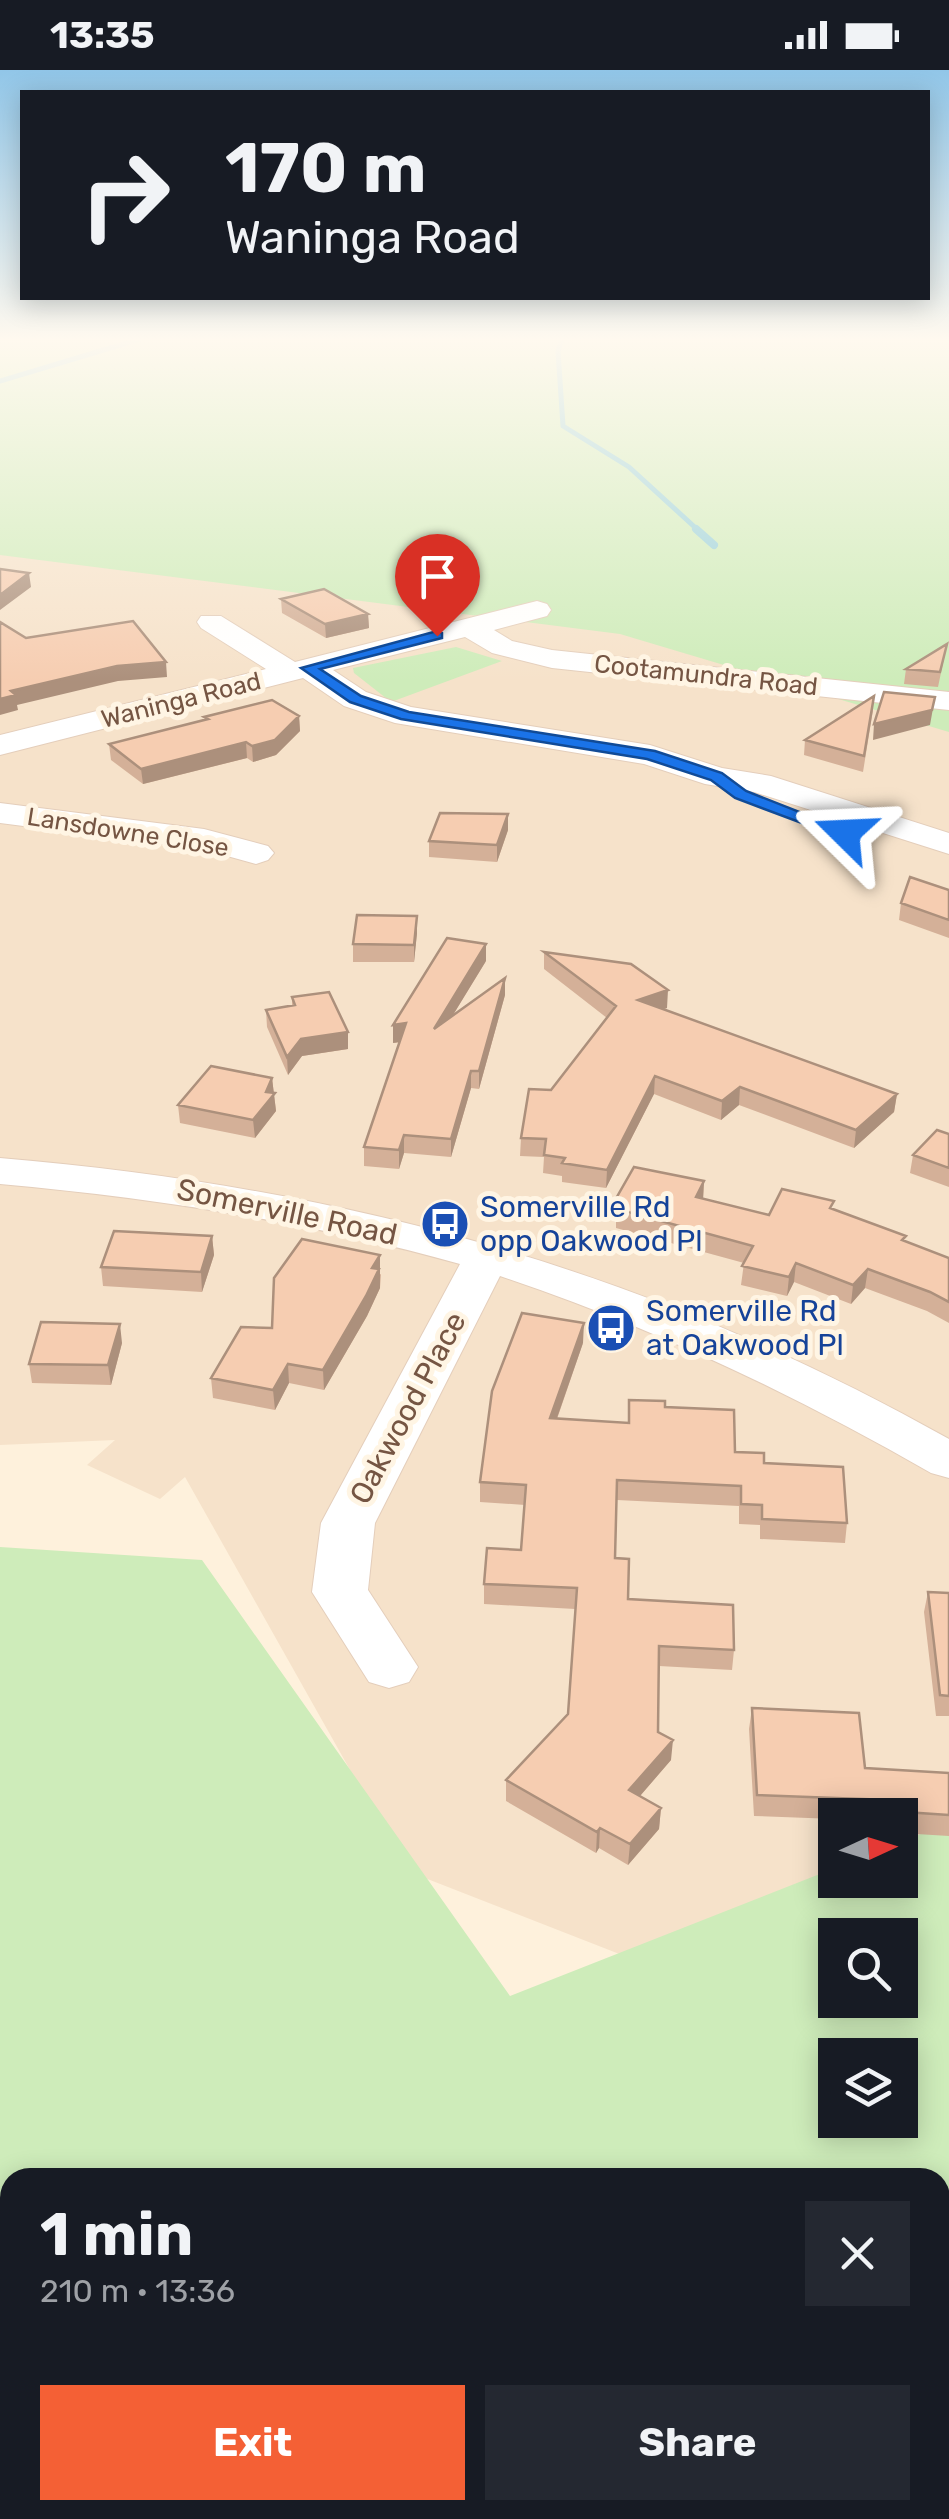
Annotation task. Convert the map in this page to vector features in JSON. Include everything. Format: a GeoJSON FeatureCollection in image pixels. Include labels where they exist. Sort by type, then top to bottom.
{"type":"FeatureCollection","features":[{"type":"Feature","properties":{"kind":"street","name":"Waninga Road"},"geometry":{"type":"LineString","coordinates":[[0,746],[538,610]]}},
{"type":"Feature","properties":{"kind":"street"},"geometry":{"type":"LineString","coordinates":[[211,622],[356,699],[406,716],[650,754],[717,777],[759,783],[949,844]]}},
{"type":"Feature","properties":{"kind":"street","name":"Cootamundra Road"},"geometry":{"type":"LineString","coordinates":[[469,628],[502,647],[552,659],[949,701]]}},
{"type":"Feature","properties":{"kind":"street"},"geometry":{"type":"LineString","coordinates":[[717,777],[741,794],[949,872]]}},
{"type":"Feature","properties":{"kind":"street","name":"Lansdowne Close"},"geometry":{"type":"LineString","coordinates":[[0,813],[204,839],[256,853]]}},
{"type":"Feature","properties":{"kind":"street","name":"Somerville Road"},"geometry":{"type":"LineString","coordinates":[[0,1172],[154,1184],[239,1197],[348,1221],[486,1259],[656,1316],[787,1372],[949,1461]]}},
{"type":"Feature","properties":{"kind":"street","name":"Oakwood Place"},"geometry":{"type":"LineString","coordinates":[[389,1667],[340,1592],[348,1523],[486,1259]]}},
{"type":"Feature","properties":{"kind":"shaded area"},"geometry":{"type":"Polygon","coordinates":[[[0,552],[949,649],[949,2014],[918,2012],[918,1918],[818,1918],[818,2004],[732,1998],[407,1871],[185,1477],[160,1499],[87,1465],[115,1440],[0,1445],[0,552]]]}},
{"type":"Feature","properties":{"kind":"green space"},"geometry":{"type":"Polygon","coordinates":[[[0,453],[949,453],[949,732],[620,634],[0,555],[0,453]]]}},
{"type":"Feature","properties":{"kind":"green space"},"geometry":{"type":"Polygon","coordinates":[[[456,647],[502,661],[391,702],[354,673],[353,668],[456,647]]]}},
{"type":"Feature","properties":{"kind":"green space"},"geometry":{"type":"Polygon","coordinates":[[[0,1547],[202,1560],[510,1996],[818,1875],[818,1898],[918,1898],[918,1835],[949,1823],[949,2168],[0,2168],[0,1547]]]}},
{"type":"Feature","properties":{"kind":"building"},"geometry":{"type":"Polygon","coordinates":[[[0,569],[29,573],[0,595],[0,569]]]}},
{"type":"Feature","properties":{"kind":"building"},"geometry":{"type":"Polygon","coordinates":[[[324,589],[368,614],[325,624],[281,599],[324,589]]]}},
{"type":"Feature","properties":{"kind":"building"},"geometry":{"type":"Polygon","coordinates":[[[133,621],[166,662],[117,666],[11,691],[16,695],[0,699],[0,622],[26,638],[133,621]]]}},
{"type":"Feature","properties":{"kind":"building"},"geometry":{"type":"Polygon","coordinates":[[[947,644],[940,672],[906,669],[947,644]]]}},
{"type":"Feature","properties":{"kind":"building"},"geometry":{"type":"Polygon","coordinates":[[[884,692],[935,697],[932,710],[874,724],[884,692]]]}},
{"type":"Feature","properties":{"kind":"building"},"geometry":{"type":"Polygon","coordinates":[[[874,696],[864,756],[805,740],[874,696]]]}},
{"type":"Feature","properties":{"kind":"building"},"geometry":{"type":"Polygon","coordinates":[[[272,700],[299,716],[275,740],[252,746],[246,742],[141,769],[109,744],[208,719],[204,717],[272,700]]]}},
{"type":"Feature","properties":{"kind":"building"},"geometry":{"type":"Polygon","coordinates":[[[440,813],[508,814],[497,845],[429,841],[440,813]]]}},
{"type":"Feature","properties":{"kind":"building"},"geometry":{"type":"Polygon","coordinates":[[[910,877],[949,890],[949,920],[901,903],[910,877]]]}},
{"type":"Feature","properties":{"kind":"building"},"geometry":{"type":"Polygon","coordinates":[[[357,915],[417,916],[414,945],[353,944],[357,915]]]}},
{"type":"Feature","properties":{"kind":"building"},"geometry":{"type":"Polygon","coordinates":[[[447,938],[486,944],[434,1029],[505,978],[479,1071],[471,1071],[451,1139],[404,1135],[399,1150],[364,1147],[406,1023],[393,1025],[447,938]]]}},
{"type":"Feature","properties":{"kind":"building"},"geometry":{"type":"Polygon","coordinates":[[[544,952],[631,964],[668,990],[638,1000],[897,1094],[856,1130],[740,1087],[722,1101],[655,1076],[607,1170],[562,1163],[565,1158],[544,1155],[546,1139],[521,1138],[529,1089],[551,1090],[616,1006],[544,952]]]}},
{"type":"Feature","properties":{"kind":"building"},"geometry":{"type":"Polygon","coordinates":[[[329,992],[348,1032],[301,1039],[287,1057],[266,1010],[295,1005],[292,997],[329,992]]]}},
{"type":"Feature","properties":{"kind":"building"},"geometry":{"type":"Polygon","coordinates":[[[211,1066],[272,1078],[266,1092],[275,1093],[253,1120],[178,1105],[211,1066]]]}},
{"type":"Feature","properties":{"kind":"building"},"geometry":{"type":"Polygon","coordinates":[[[937,1130],[949,1134],[949,1168],[913,1155],[937,1130]]]}},
{"type":"Feature","properties":{"kind":"building"},"geometry":{"type":"Polygon","coordinates":[[[634,1167],[704,1181],[696,1197],[769,1215],[782,1189],[834,1201],[830,1208],[906,1236],[902,1240],[949,1258],[949,1302],[868,1269],[853,1285],[796,1263],[789,1277],[742,1266],[753,1246],[617,1209],[620,1203],[614,1202],[634,1167]]]}},
{"type":"Feature","properties":{"kind":"building"},"geometry":{"type":"Polygon","coordinates":[[[114,1231],[212,1236],[201,1272],[101,1267],[114,1231]]]}},
{"type":"Feature","properties":{"kind":"building"},"geometry":{"type":"Polygon","coordinates":[[[302,1239],[380,1255],[372,1268],[379,1269],[366,1296],[323,1370],[288,1364],[273,1390],[211,1378],[241,1327],[272,1328],[274,1278],[302,1239]]]}},
{"type":"Feature","properties":{"kind":"building"},"geometry":{"type":"Polygon","coordinates":[[[522,1313],[584,1323],[550,1418],[629,1423],[629,1400],[665,1401],[665,1407],[734,1410],[735,1452],[764,1453],[764,1463],[843,1467],[847,1523],[762,1519],[762,1505],[741,1504],[741,1486],[617,1480],[615,1558],[629,1559],[628,1599],[733,1605],[734,1650],[659,1646],[658,1732],[673,1740],[629,1790],[661,1808],[630,1844],[600,1828],[597,1832],[506,1780],[568,1714],[577,1588],[484,1584],[487,1548],[521,1550],[526,1485],[480,1482],[492,1391],[522,1313]]]}},
{"type":"Feature","properties":{"kind":"building"},"geometry":{"type":"Polygon","coordinates":[[[41,1322],[120,1324],[108,1365],[29,1364],[41,1322]]]}},
{"type":"Feature","properties":{"kind":"building"},"geometry":{"type":"Polygon","coordinates":[[[928,1592],[949,1593],[949,1696],[940,1695],[928,1592]]]}},
{"type":"Feature","properties":{"kind":"building"},"geometry":{"type":"Polygon","coordinates":[[[752,1708],[859,1713],[865,1768],[949,1773],[949,1815],[918,1813],[918,1798],[757,1795],[752,1708]]]}},
{"type":"Feature","properties":{"kind":"waterway"},"geometry":{"type":"LineString","coordinates":[[607,453],[629,467],[699,531]]}},
{"type":"Feature","properties":{"kind":"waterway"},"geometry":{"type":"LineString","coordinates":[[696,529],[714,545]]}},
{"type":"Feature","properties":{"kind":"place","name":"Somerville Rd opp Oakwood Pl"},"geometry":{"type":"Point","coordinates":[445,1224]}},
{"type":"Feature","properties":{"kind":"place","name":"Somerville Rd at Oakwood Pl"},"geometry":{"type":"Point","coordinates":[611,1328]}},
{"type":"Feature","properties":{"kind":"route"},"geometry":{"type":"LineString","coordinates":[[437,636],[308,668],[356,699],[406,716],[650,754],[717,777],[741,794],[845,833]]}}]}
